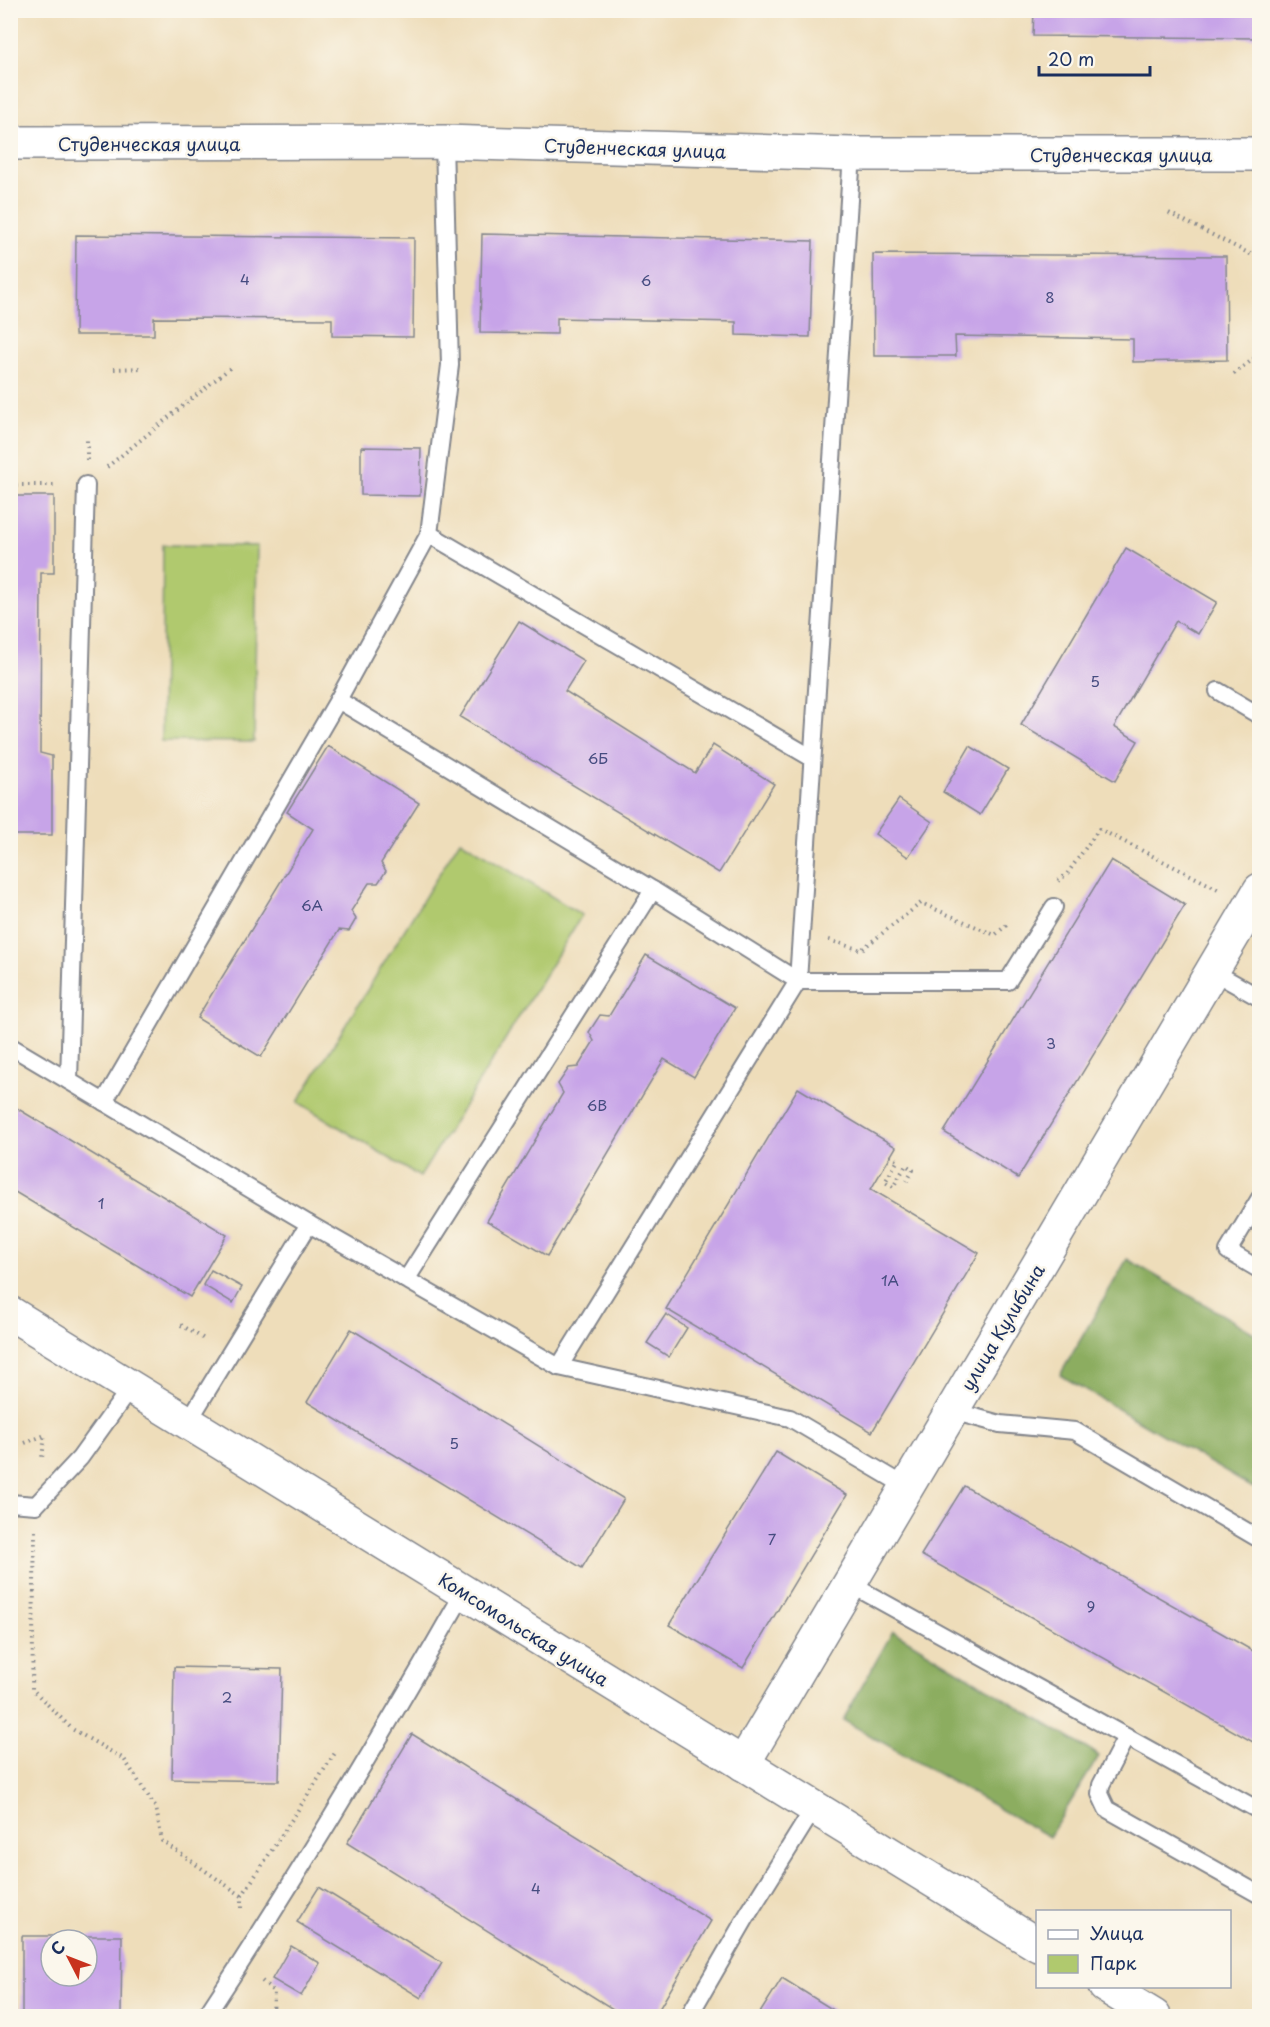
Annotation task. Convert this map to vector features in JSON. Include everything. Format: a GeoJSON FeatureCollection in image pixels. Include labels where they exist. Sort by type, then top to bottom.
{"type":"FeatureCollection","features":[{"type":"Feature","properties":{"kind":"street","name":"Студенческая улица"},"geometry":{"type":"LineString","coordinates":[[10,143],[444,142],[852,154],[1260,154]]}},
{"type":"Feature","properties":{"kind":"street","name":"улица Кулибина"},"geometry":{"type":"LineString","coordinates":[[743,1764],[1260,890]]}},
{"type":"Feature","properties":{"kind":"street","name":"Комсомольская улица"},"geometry":{"type":"LineString","coordinates":[[10,1313],[1036,1945]]}},
{"type":"Feature","properties":{"kind":"street"},"geometry":{"type":"LineString","coordinates":[[1108,1988],[1154,2016]]}},
{"type":"Feature","properties":{"kind":"lane"},"geometry":{"type":"LineString","coordinates":[[104,1102],[339,700],[429,534],[450,365],[444,142]]}},
{"type":"Feature","properties":{"kind":"lane"},"geometry":{"type":"LineString","coordinates":[[559,1367],[798,981],[852,154]]}},
{"type":"Feature","properties":{"kind":"lane"},"geometry":{"type":"LineString","coordinates":[[69,1081],[86,485]]}},
{"type":"Feature","properties":{"kind":"lane"},"geometry":{"type":"LineString","coordinates":[[429,534],[812,758]]}},
{"type":"Feature","properties":{"kind":"lane"},"geometry":{"type":"LineString","coordinates":[[1218,691],[1260,716]]}},
{"type":"Feature","properties":{"kind":"lane"},"geometry":{"type":"LineString","coordinates":[[339,700],[653,890],[798,981],[1008,981],[1054,906]]}},
{"type":"Feature","properties":{"kind":"lane"},"geometry":{"type":"LineString","coordinates":[[406,1280],[653,890]]}},
{"type":"Feature","properties":{"kind":"lane"},"geometry":{"type":"LineString","coordinates":[[1212,971],[1260,998]]}},
{"type":"Feature","properties":{"kind":"lane"},"geometry":{"type":"LineString","coordinates":[[10,1046],[309,1224],[559,1367],[790,1418],[907,1487]]}},
{"type":"Feature","properties":{"kind":"lane"},"geometry":{"type":"LineString","coordinates":[[1260,1198],[1228,1251],[1260,1270]]}},
{"type":"Feature","properties":{"kind":"lane"},"geometry":{"type":"LineString","coordinates":[[188,1422],[309,1224]]}},
{"type":"Feature","properties":{"kind":"lane"},"geometry":{"type":"LineString","coordinates":[[10,1503],[36,1505],[80,1458],[131,1388]]}},
{"type":"Feature","properties":{"kind":"lane"},"geometry":{"type":"LineString","coordinates":[[952,1411],[1000,1424],[1075,1431],[1256,1537],[1260,1532]]}},
{"type":"Feature","properties":{"kind":"lane"},"geometry":{"type":"LineString","coordinates":[[850,1584],[1260,1811]]}},
{"type":"Feature","properties":{"kind":"lane"},"geometry":{"type":"LineString","coordinates":[[206,2016],[248,1953],[400,1704],[464,1592]]}},
{"type":"Feature","properties":{"kind":"lane"},"geometry":{"type":"LineString","coordinates":[[1126,1737],[1101,1785],[1100,1794],[1107,1809],[1260,1895]]}},
{"type":"Feature","properties":{"kind":"lane"},"geometry":{"type":"LineString","coordinates":[[689,2016],[813,1808]]}},
{"type":"Feature","properties":{"kind":"path"},"geometry":{"type":"LineString","coordinates":[[1169,213],[1260,259]]}},
{"type":"Feature","properties":{"kind":"path"},"geometry":{"type":"LineString","coordinates":[[1234,374],[1260,354]]}},
{"type":"Feature","properties":{"kind":"path"},"geometry":{"type":"LineString","coordinates":[[114,369],[143,368]]}},
{"type":"Feature","properties":{"kind":"path"},"geometry":{"type":"LineString","coordinates":[[10,485],[86,485],[230,368]]}},
{"type":"Feature","properties":{"kind":"path"},"geometry":{"type":"LineString","coordinates":[[1058,881],[1067,874],[1099,829],[1222,891]]}},
{"type":"Feature","properties":{"kind":"path"},"geometry":{"type":"LineString","coordinates":[[801,931],[861,950],[921,903],[995,935],[1013,920]]}},
{"type":"Feature","properties":{"kind":"path"},"geometry":{"type":"LineString","coordinates":[[890,1156],[898,1160],[885,1182],[893,1187],[906,1165],[914,1170],[907,1181]]}},
{"type":"Feature","properties":{"kind":"path"},"geometry":{"type":"LineString","coordinates":[[181,1325],[215,1345]]}},
{"type":"Feature","properties":{"kind":"path"},"geometry":{"type":"LineString","coordinates":[[25,1443],[45,1435],[36,1505],[32,1689],[72,1728],[124,1760],[156,1808],[162,1841],[242,1896]]}},
{"type":"Feature","properties":{"kind":"green space"},"geometry":{"type":"Polygon","coordinates":[[[163,545],[257,546],[254,742],[161,741],[163,545]]]}},
{"type":"Feature","properties":{"kind":"green space"},"geometry":{"type":"Polygon","coordinates":[[[460,840],[582,915],[420,1177],[298,1102],[460,840]]]}},
{"type":"Feature","properties":{"kind":"green space"},"geometry":{"type":"Polygon","coordinates":[[[1127,1259],[1259,1336],[1260,1476],[1253,1488],[1060,1375],[1127,1259]]]}},
{"type":"Feature","properties":{"kind":"green space"},"geometry":{"type":"Polygon","coordinates":[[[893,1631],[1099,1756],[1049,1837],[843,1720],[893,1631]]]}},
{"type":"Feature","properties":{"kind":"building"},"geometry":{"type":"Polygon","coordinates":[[[164,10],[185,10],[185,13],[164,13],[164,10]]]}},
{"type":"Feature","properties":{"kind":"building"},"geometry":{"type":"Polygon","coordinates":[[[1034,10],[1260,10],[1260,38],[1033,36],[1034,10]]]}},
{"type":"Feature","properties":{"kind":"building"},"geometry":{"type":"Polygon","coordinates":[[[482,234],[813,241],[810,337],[736,335],[736,322],[557,318],[557,334],[480,333],[482,234]]]}},
{"type":"Feature","properties":{"kind":"building"},"geometry":{"type":"Polygon","coordinates":[[[76,235],[414,238],[413,337],[332,336],[332,319],[154,318],[154,335],[75,335],[76,235]]]}},
{"type":"Feature","properties":{"kind":"building"},"geometry":{"type":"Polygon","coordinates":[[[873,254],[1226,256],[1227,360],[1133,362],[1133,339],[955,336],[956,356],[874,356],[873,254]]]}},
{"type":"Feature","properties":{"kind":"building"},"geometry":{"type":"Polygon","coordinates":[[[361,447],[421,448],[420,496],[361,495],[361,447]]]}},
{"type":"Feature","properties":{"kind":"building"},"geometry":{"type":"Polygon","coordinates":[[[10,496],[54,496],[54,573],[41,573],[40,753],[52,756],[52,835],[10,835],[10,496]]]}},
{"type":"Feature","properties":{"kind":"building"},"geometry":{"type":"Polygon","coordinates":[[[1126,548],[1217,602],[1198,634],[1176,621],[1114,727],[1138,741],[1115,781],[1021,725],[1126,548]]]}},
{"type":"Feature","properties":{"kind":"building"},"geometry":{"type":"Polygon","coordinates":[[[519,621],[584,661],[565,691],[695,773],[713,745],[774,784],[719,873],[460,717],[519,621]]]}},
{"type":"Feature","properties":{"kind":"building"},"geometry":{"type":"Polygon","coordinates":[[[328,746],[419,803],[381,863],[386,871],[378,883],[369,883],[351,911],[356,919],[349,931],[339,930],[261,1057],[197,1018],[313,829],[287,812],[328,746]]]}},
{"type":"Feature","properties":{"kind":"building"},"geometry":{"type":"Polygon","coordinates":[[[970,746],[1008,769],[980,815],[943,792],[970,746]]]}},
{"type":"Feature","properties":{"kind":"building"},"geometry":{"type":"Polygon","coordinates":[[[899,799],[932,822],[908,857],[875,834],[899,799]]]}},
{"type":"Feature","properties":{"kind":"building"},"geometry":{"type":"Polygon","coordinates":[[[1111,860],[1185,905],[1018,1178],[944,1132],[1111,860]]]}},
{"type":"Feature","properties":{"kind":"building"},"geometry":{"type":"Polygon","coordinates":[[[646,955],[735,1008],[694,1077],[664,1059],[547,1256],[487,1221],[563,1093],[558,1084],[569,1068],[578,1067],[594,1041],[589,1032],[600,1015],[609,1016],[646,955]]]}},
{"type":"Feature","properties":{"kind":"building"},"geometry":{"type":"Polygon","coordinates":[[[798,1088],[896,1147],[871,1189],[979,1253],[872,1432],[666,1309],[798,1088]]]}},
{"type":"Feature","properties":{"kind":"building"},"geometry":{"type":"Polygon","coordinates":[[[10,1104],[227,1235],[190,1297],[10,1189],[10,1104]]]}},
{"type":"Feature","properties":{"kind":"building"},"geometry":{"type":"Polygon","coordinates":[[[211,1270],[242,1287],[233,1303],[203,1285],[211,1270]]]}},
{"type":"Feature","properties":{"kind":"building"},"geometry":{"type":"Polygon","coordinates":[[[666,1314],[687,1328],[669,1357],[647,1343],[666,1314]]]}},
{"type":"Feature","properties":{"kind":"building"},"geometry":{"type":"Polygon","coordinates":[[[351,1329],[624,1499],[582,1568],[307,1402],[351,1329]]]}},
{"type":"Feature","properties":{"kind":"building"},"geometry":{"type":"Polygon","coordinates":[[[776,1452],[847,1495],[743,1668],[669,1625],[776,1452]]]}},
{"type":"Feature","properties":{"kind":"building"},"geometry":{"type":"Polygon","coordinates":[[[964,1486],[1260,1655],[1260,1746],[921,1555],[964,1486]]]}},
{"type":"Feature","properties":{"kind":"building"},"geometry":{"type":"Polygon","coordinates":[[[174,1667],[282,1669],[279,1781],[172,1779],[174,1667]]]}},
{"type":"Feature","properties":{"kind":"building"},"geometry":{"type":"Polygon","coordinates":[[[412,1734],[711,1921],[655,2016],[624,2016],[347,1843],[412,1734]]]}},
{"type":"Feature","properties":{"kind":"building"},"geometry":{"type":"Polygon","coordinates":[[[319,1887],[442,1963],[421,1998],[297,1922],[319,1887]]]}},
{"type":"Feature","properties":{"kind":"building"},"geometry":{"type":"Polygon","coordinates":[[[22,1936],[39,1936],[39,1988],[99,1988],[99,1936],[122,1936],[121,2016],[22,2016],[22,1936]]]}},
{"type":"Feature","properties":{"kind":"building"},"geometry":{"type":"Polygon","coordinates":[[[291,1946],[320,1963],[301,1996],[272,1979],[291,1946]]]}},
{"type":"Feature","properties":{"kind":"building"},"geometry":{"type":"Polygon","coordinates":[[[782,1978],[843,2016],[758,2016],[782,1978]]]}}]}
